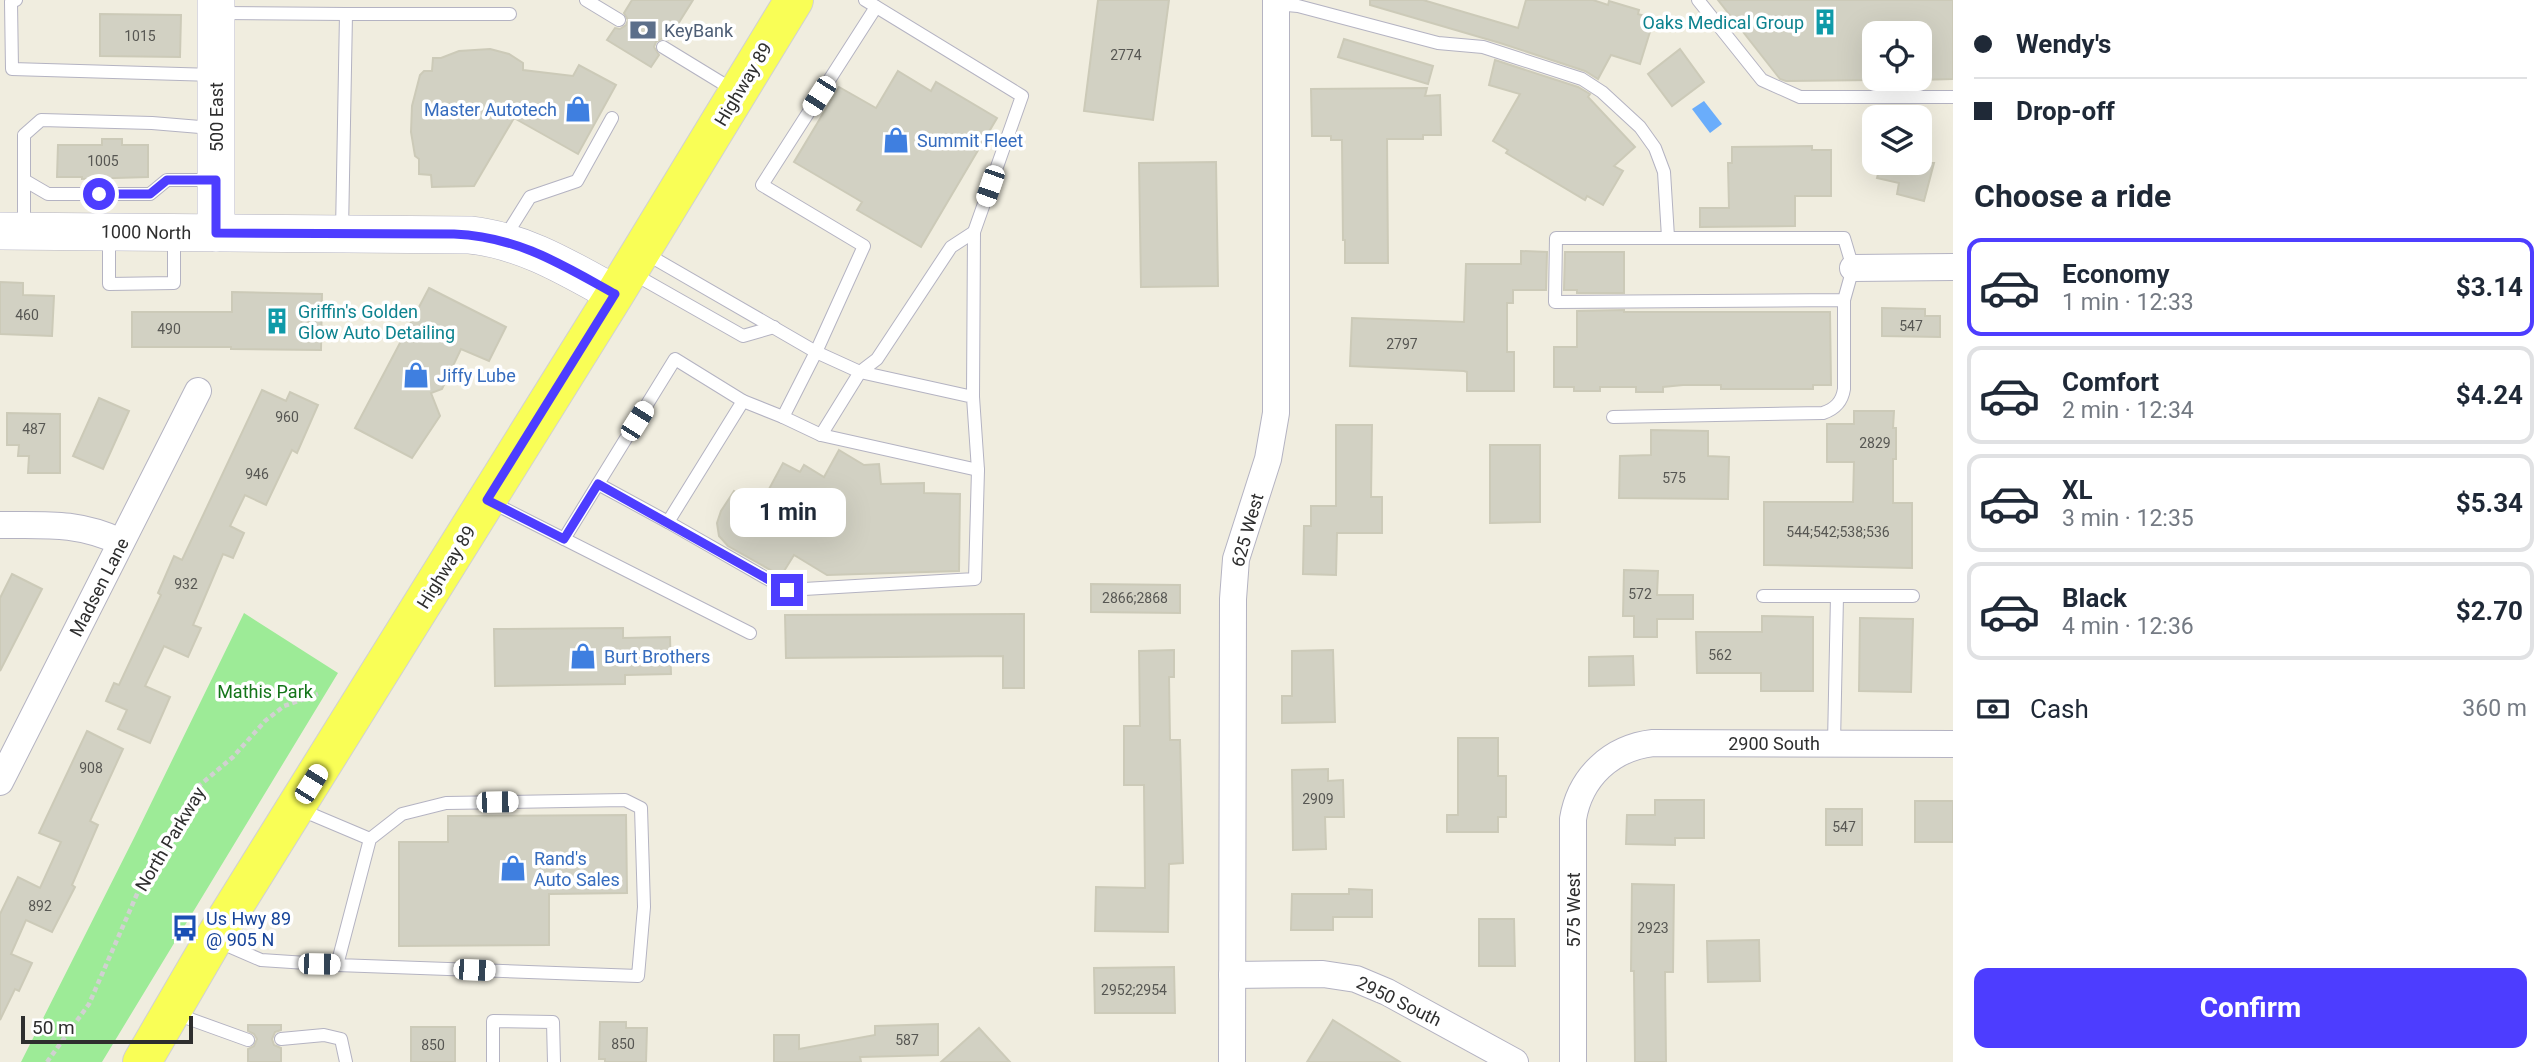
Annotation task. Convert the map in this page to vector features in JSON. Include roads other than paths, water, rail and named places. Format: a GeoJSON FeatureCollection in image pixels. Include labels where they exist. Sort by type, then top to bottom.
{"type":"FeatureCollection","features":[{"type":"Feature","properties":{"kind":"main road","name":"Highway 89"},"geometry":{"type":"LineString","coordinates":[[142,1062],[213,940],[629,272],[794,0]]}},
{"type":"Feature","properties":{"kind":"street","name":"625 West"},"geometry":{"type":"LineString","coordinates":[[1232,1062],[1234,579],[1240,543],[1268,459],[1276,413],[1276,2]]}},
{"type":"Feature","properties":{"kind":"street","name":"500 East"},"geometry":{"type":"LineString","coordinates":[[216,6],[216,233]]}},
{"type":"Feature","properties":{"kind":"street","name":"1000 North"},"geometry":{"type":"LineString","coordinates":[[12,231],[454,234],[503,240],[546,257],[629,272]]}},
{"type":"Feature","properties":{"kind":"street"},"geometry":{"type":"LineString","coordinates":[[1853,268],[1953,267]]}},
{"type":"Feature","properties":{"kind":"street","name":"Madsen Lane"},"geometry":{"type":"LineString","coordinates":[[0,782],[198,391]]}},
{"type":"Feature","properties":{"kind":"street"},"geometry":{"type":"LineString","coordinates":[[0,525],[71,526],[99,531],[121,542]]}},
{"type":"Feature","properties":{"kind":"street","name":"2900 South"},"geometry":{"type":"LineString","coordinates":[[1600,766],[1628,749],[1653,743],[1953,744]]}},
{"type":"Feature","properties":{"kind":"street","name":"575 West"},"geometry":{"type":"LineString","coordinates":[[1573,1062],[1573,819],[1584,786],[1600,766]]}},
{"type":"Feature","properties":{"kind":"street","name":"2950 South"},"geometry":{"type":"LineString","coordinates":[[1232,975],[1323,974],[1356,979],[1387,992],[1515,1062]]}},
{"type":"Feature","properties":{"kind":"lane"},"geometry":{"type":"LineString","coordinates":[[586,0],[619,20]]}},
{"type":"Feature","properties":{"kind":"lane"},"geometry":{"type":"LineString","coordinates":[[1698,0],[1762,80],[1800,97],[1953,97]]}},
{"type":"Feature","properties":{"kind":"lane"},"geometry":{"type":"LineString","coordinates":[[9,2],[12,69],[216,75]]}},
{"type":"Feature","properties":{"kind":"lane"},"geometry":{"type":"LineString","coordinates":[[1276,2],[1438,43],[1483,47],[1582,79],[1618,105],[1640,127],[1655,148],[1664,172],[1668,237]]}},
{"type":"Feature","properties":{"kind":"lane"},"geometry":{"type":"LineString","coordinates":[[598,484],[787,590],[975,579],[978,470],[973,397],[974,232],[1022,96],[870,3],[762,185],[864,246],[783,417]]}},
{"type":"Feature","properties":{"kind":"lane"},"geometry":{"type":"LineString","coordinates":[[216,6],[346,14],[510,14]]}},
{"type":"Feature","properties":{"kind":"lane"},"geometry":{"type":"LineString","coordinates":[[342,235],[346,14]]}},
{"type":"Feature","properties":{"kind":"lane"},"geometry":{"type":"LineString","coordinates":[[663,47],[738,93]]}},
{"type":"Feature","properties":{"kind":"lane"},"geometry":{"type":"LineString","coordinates":[[503,240],[530,197],[577,181],[612,118]]}},
{"type":"Feature","properties":{"kind":"lane"},"geometry":{"type":"LineString","coordinates":[[12,231],[24,180],[24,135],[41,120],[216,128]]}},
{"type":"Feature","properties":{"kind":"lane"},"geometry":{"type":"LineString","coordinates":[[24,180],[48,194],[150,194],[167,180],[216,180]]}},
{"type":"Feature","properties":{"kind":"lane"},"geometry":{"type":"LineString","coordinates":[[109,232],[109,284],[174,283],[174,233]]}},
{"type":"Feature","properties":{"kind":"lane"},"geometry":{"type":"LineString","coordinates":[[821,435],[860,372],[877,359],[951,247],[974,232]]}},
{"type":"Feature","properties":{"kind":"lane"},"geometry":{"type":"LineString","coordinates":[[1613,417],[1823,414],[1832,410],[1843,397],[1844,300],[1853,268],[1844,238],[1556,238],[1555,302],[1844,300]]}},
{"type":"Feature","properties":{"kind":"lane"},"geometry":{"type":"LineString","coordinates":[[629,272],[774,327],[816,352],[860,372],[973,397]]}},
{"type":"Feature","properties":{"kind":"lane"},"geometry":{"type":"LineString","coordinates":[[629,272],[743,336],[774,327]]}},
{"type":"Feature","properties":{"kind":"lane"},"geometry":{"type":"LineString","coordinates":[[564,539],[675,359],[743,401],[821,435],[978,470]]}},
{"type":"Feature","properties":{"kind":"lane"},"geometry":{"type":"LineString","coordinates":[[668,522],[743,401]]}},
{"type":"Feature","properties":{"kind":"lane"},"geometry":{"type":"LineString","coordinates":[[487,500],[750,633]]}},
{"type":"Feature","properties":{"kind":"lane"},"geometry":{"type":"LineString","coordinates":[[1763,596],[1913,596]]}},
{"type":"Feature","properties":{"kind":"lane"},"geometry":{"type":"LineString","coordinates":[[1834,743],[1837,596]]}},
{"type":"Feature","properties":{"kind":"lane"},"geometry":{"type":"LineString","coordinates":[[213,940],[261,960],[337,965],[638,976],[644,907],[641,808],[625,800],[446,803],[402,814],[370,839],[337,965]]}},
{"type":"Feature","properties":{"kind":"lane"},"geometry":{"type":"LineString","coordinates":[[296,808],[370,839]]}},
{"type":"Feature","properties":{"kind":"lane"},"geometry":{"type":"LineString","coordinates":[[171,1012],[248,1040]]}},
{"type":"Feature","properties":{"kind":"lane"},"geometry":{"type":"LineString","coordinates":[[493,1062],[493,1021],[553,1022],[554,1062]]}},
{"type":"Feature","properties":{"kind":"lane"},"geometry":{"type":"LineString","coordinates":[[281,1039],[324,1035],[341,1039],[346,1062]]}},
{"type":"Feature","properties":{"kind":"water"},"geometry":{"type":"Polygon","coordinates":[[[1704,101],[1722,124],[1710,133],[1692,109],[1704,101]]]}},
{"type":"Feature","properties":{"kind":"place","name":"Oaks Medical Group"},"geometry":{"type":"Point","coordinates":[1825,22]}},
{"type":"Feature","properties":{"kind":"place","name":"KeyBank"},"geometry":{"type":"Point","coordinates":[643,30]}},
{"type":"Feature","properties":{"kind":"place","name":"Master Autotech"},"geometry":{"type":"Point","coordinates":[578,109]}},
{"type":"Feature","properties":{"kind":"place","name":"Summit Fleet"},"geometry":{"type":"Point","coordinates":[896,140]}},
{"type":"Feature","properties":{"kind":"place","name":"Griffin's Golden Glow Auto Detailing"},"geometry":{"type":"Point","coordinates":[277,321]}},
{"type":"Feature","properties":{"kind":"place","name":"Jiffy Lube"},"geometry":{"type":"Point","coordinates":[416,375]}},
{"type":"Feature","properties":{"kind":"place","name":"Burt Brothers"},"geometry":{"type":"Point","coordinates":[583,656]}},
{"type":"Feature","properties":{"kind":"place","name":"Rand's Auto Sales"},"geometry":{"type":"Point","coordinates":[513,868]}},
{"type":"Feature","properties":{"kind":"place","name":"Us Hwy 89 @ 905 N"},"geometry":{"type":"Point","coordinates":[185,928]}},
{"type":"Feature","properties":{"kind":"park label","name":"Mathis Park"},"geometry":{"type":"Point","coordinates":[265,691]}}]}
